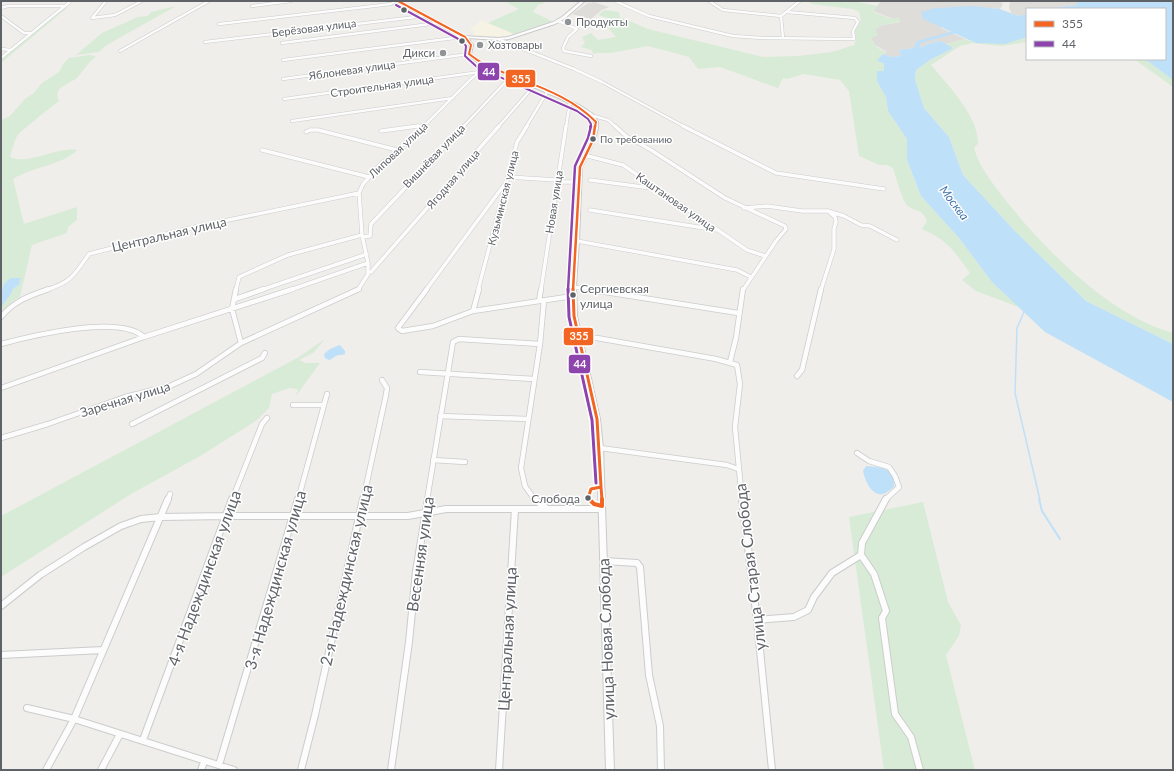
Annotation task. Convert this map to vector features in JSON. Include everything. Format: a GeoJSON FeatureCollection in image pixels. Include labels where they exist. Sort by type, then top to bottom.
{"type":"FeatureCollection","features":[{"type":"Feature","properties":{"kind":"street"},"geometry":{"type":"LineString","coordinates":[[1,58],[71,1]]}},
{"type":"Feature","properties":{"kind":"street"},"geometry":{"type":"LineString","coordinates":[[106,1],[92,18],[114,15],[142,1]]}},
{"type":"Feature","properties":{"kind":"street"},"geometry":{"type":"LineString","coordinates":[[120,51],[209,1]]}},
{"type":"Feature","properties":{"kind":"street"},"geometry":{"type":"LineString","coordinates":[[252,6],[291,1]]}},
{"type":"Feature","properties":{"kind":"street"},"geometry":{"type":"LineString","coordinates":[[219,24],[391,4],[397,1],[463,37],[471,45]]}},
{"type":"Feature","properties":{"kind":"street"},"geometry":{"type":"LineString","coordinates":[[283,60],[463,37],[498,39],[508,38],[558,21],[583,1]]}},
{"type":"Feature","properties":{"kind":"street"},"geometry":{"type":"LineString","coordinates":[[615,1],[638,13],[716,34],[750,38],[821,37],[854,39],[853,29],[858,22],[855,18],[832,14],[800,14],[787,12]]}},
{"type":"Feature","properties":{"kind":"street"},"geometry":{"type":"LineString","coordinates":[[709,1],[723,10],[781,16],[800,1]]}},
{"type":"Feature","properties":{"kind":"street"},"geometry":{"type":"LineString","coordinates":[[1,8],[8,6],[65,6]]}},
{"type":"Feature","properties":{"kind":"street"},"geometry":{"type":"LineString","coordinates":[[1,16],[24,33],[32,33]]}},
{"type":"Feature","properties":{"kind":"street","name":"Берёзовая улица"},"geometry":{"type":"LineString","coordinates":[[205,42],[424,16]]}},
{"type":"Feature","properties":{"kind":"street"},"geometry":{"type":"LineString","coordinates":[[781,16],[783,38]]}},
{"type":"Feature","properties":{"kind":"street"},"geometry":{"type":"LineString","coordinates":[[558,21],[577,29],[568,37],[563,48],[564,51],[591,56]]}},
{"type":"Feature","properties":{"kind":"street"},"geometry":{"type":"LineString","coordinates":[[282,43],[438,23]]}},
{"type":"Feature","properties":{"kind":"street"},"geometry":{"type":"LineString","coordinates":[[476,38],[471,45],[469,54],[479,62],[570,102],[594,116],[608,120],[627,136],[652,150],[725,198],[785,226],[786,229],[765,256],[742,291],[738,312],[736,338],[730,362],[597,338],[578,338]]}},
{"type":"Feature","properties":{"kind":"street"},"geometry":{"type":"LineString","coordinates":[[498,39],[574,69],[602,82],[698,134],[776,172],[884,188]]}},
{"type":"Feature","properties":{"kind":"street"},"geometry":{"type":"LineString","coordinates":[[1,49],[11,50]]}},
{"type":"Feature","properties":{"kind":"street","name":"Яблоневая улица"},"geometry":{"type":"LineString","coordinates":[[283,79],[469,54]]}},
{"type":"Feature","properties":{"kind":"street","name":"Липовая улица"},"geometry":{"type":"LineString","coordinates":[[359,193],[369,177],[487,66]]}},
{"type":"Feature","properties":{"kind":"street","name":"Строительная улица"},"geometry":{"type":"LineString","coordinates":[[284,99],[480,72]]}},
{"type":"Feature","properties":{"kind":"street","name":"Вишнёвая улица"},"geometry":{"type":"LineString","coordinates":[[363,236],[370,236],[371,224],[511,76]]}},
{"type":"Feature","properties":{"kind":"street","name":"Ягодная улица"},"geometry":{"type":"LineString","coordinates":[[372,272],[534,86]]}},
{"type":"Feature","properties":{"kind":"street","name":"Кузьминская улица"},"geometry":{"type":"LineString","coordinates":[[473,312],[517,142],[547,92]]}},
{"type":"Feature","properties":{"kind":"street"},"geometry":{"type":"LineString","coordinates":[[292,121],[453,98]]}},
{"type":"Feature","properties":{"kind":"street","name":"Новая улица"},"geometry":{"type":"LineString","coordinates":[[547,508],[532,498],[524,487],[521,477],[521,468],[527,419],[540,344],[542,301],[557,181],[570,102]]}},
{"type":"Feature","properties":{"kind":"street"},"geometry":{"type":"LineString","coordinates":[[594,116],[596,128],[591,144],[584,155],[580,168],[577,241],[572,296],[578,338],[597,419],[600,448],[727,465],[738,469]]}},
{"type":"Feature","properties":{"kind":"street"},"geometry":{"type":"LineString","coordinates":[[381,131],[425,125]]}},
{"type":"Feature","properties":{"kind":"street"},"geometry":{"type":"LineString","coordinates":[[306,132],[310,130],[318,130],[397,150]]}},
{"type":"Feature","properties":{"kind":"street"},"geometry":{"type":"LineString","coordinates":[[262,150],[369,177]]}},
{"type":"Feature","properties":{"kind":"street","name":"Каштановая улица"},"geometry":{"type":"LineString","coordinates":[[584,155],[620,163],[747,250],[765,256]]}},
{"type":"Feature","properties":{"kind":"street"},"geometry":{"type":"LineString","coordinates":[[572,296],[473,312],[433,326],[402,331],[398,328],[508,179],[579,182]]}},
{"type":"Feature","properties":{"kind":"street"},"geometry":{"type":"LineString","coordinates":[[590,180],[658,189]]}},
{"type":"Feature","properties":{"kind":"street"},"geometry":{"type":"LineString","coordinates":[[359,193],[363,236],[368,262],[368,274],[358,290],[241,343],[232,309],[239,277],[288,255],[363,236]]}},
{"type":"Feature","properties":{"kind":"street","name":"Центральная улица"},"geometry":{"type":"LineString","coordinates":[[1,317],[8,307],[16,301],[60,284],[74,276],[89,254],[190,228],[298,207],[359,193]]}},
{"type":"Feature","properties":{"kind":"street"},"geometry":{"type":"LineString","coordinates":[[744,208],[767,206],[796,210],[828,211],[844,216],[854,222],[870,226],[897,240]]}},
{"type":"Feature","properties":{"kind":"street"},"geometry":{"type":"LineString","coordinates":[[590,210],[717,230]]}},
{"type":"Feature","properties":{"kind":"street"},"geometry":{"type":"LineString","coordinates":[[797,376],[802,370],[834,249],[834,229],[836,222],[835,217],[828,211]]}},
{"type":"Feature","properties":{"kind":"street"},"geometry":{"type":"LineString","coordinates":[[577,241],[736,270],[751,277]]}},
{"type":"Feature","properties":{"kind":"street"},"geometry":{"type":"LineString","coordinates":[[235,299],[367,254]]}},
{"type":"Feature","properties":{"kind":"street"},"geometry":{"type":"LineString","coordinates":[[1,388],[144,337],[260,301],[368,262]]}},
{"type":"Feature","properties":{"kind":"street"},"geometry":{"type":"LineString","coordinates":[[573,287],[738,312]]}},
{"type":"Feature","properties":{"kind":"street"},"geometry":{"type":"LineString","coordinates":[[1,344],[50,333],[113,327],[142,335],[144,337]]}},
{"type":"Feature","properties":{"kind":"street","name":"Весенняя улица"},"geometry":{"type":"LineString","coordinates":[[390,770],[409,642],[416,571],[453,342],[456,340],[540,344]]}},
{"type":"Feature","properties":{"kind":"street","name":"Заречная улица"},"geometry":{"type":"LineString","coordinates":[[1,438],[48,424],[125,397],[170,386],[196,374],[241,343]]}},
{"type":"Feature","properties":{"kind":"street"},"geometry":{"type":"LineString","coordinates":[[132,424],[262,358],[265,353]]}},
{"type":"Feature","properties":{"kind":"street","name":"улица Старая Слобода"},"geometry":{"type":"LineString","coordinates":[[730,362],[737,365],[740,384],[735,427],[738,469],[757,620],[772,770]]}},
{"type":"Feature","properties":{"kind":"street"},"geometry":{"type":"LineString","coordinates":[[420,372],[534,379]]}},
{"type":"Feature","properties":{"kind":"street","name":"2-я Надеждинская улица"},"geometry":{"type":"LineString","coordinates":[[301,770],[386,395],[387,388],[382,380]]}},
{"type":"Feature","properties":{"kind":"street","name":"3-я Надеждинская улица"},"geometry":{"type":"LineString","coordinates":[[219,765],[294,516],[327,394]]}},
{"type":"Feature","properties":{"kind":"street"},"geometry":{"type":"LineString","coordinates":[[293,405],[324,405]]}},
{"type":"Feature","properties":{"kind":"street"},"geometry":{"type":"LineString","coordinates":[[440,416],[527,419]]}},
{"type":"Feature","properties":{"kind":"street","name":"4-я Надеждинская улица"},"geometry":{"type":"LineString","coordinates":[[143,740],[228,516],[256,436],[267,418]]}},
{"type":"Feature","properties":{"kind":"street","name":"улица Новая Слобода"},"geometry":{"type":"LineString","coordinates":[[600,448],[610,770]]}},
{"type":"Feature","properties":{"kind":"street"},"geometry":{"type":"LineString","coordinates":[[857,453],[869,461],[889,468],[895,476],[899,486],[885,500],[862,543],[861,556]]}},
{"type":"Feature","properties":{"kind":"street"},"geometry":{"type":"LineString","coordinates":[[433,460],[465,462]]}},
{"type":"Feature","properties":{"kind":"street"},"geometry":{"type":"LineString","coordinates":[[46,770],[74,719],[170,494]]}},
{"type":"Feature","properties":{"kind":"street"},"geometry":{"type":"LineString","coordinates":[[1,606],[50,569],[121,526],[141,519],[161,517],[228,516],[408,516],[446,509],[602,509]]}},
{"type":"Feature","properties":{"kind":"street","name":"Центральная улица"},"geometry":{"type":"LineString","coordinates":[[499,770],[515,509]]}},
{"type":"Feature","properties":{"kind":"street"},"geometry":{"type":"LineString","coordinates":[[757,620],[794,617],[808,610],[814,597],[832,573],[861,556]]}},
{"type":"Feature","properties":{"kind":"street"},"geometry":{"type":"LineString","coordinates":[[861,556],[868,562],[876,576],[886,611],[882,618],[896,714],[911,737],[920,770]]}},
{"type":"Feature","properties":{"kind":"street"},"geometry":{"type":"LineString","coordinates":[[604,561],[637,563],[640,567],[649,675],[660,726],[661,770]]}},
{"type":"Feature","properties":{"kind":"street"},"geometry":{"type":"LineString","coordinates":[[1,655],[103,650]]}},
{"type":"Feature","properties":{"kind":"street"},"geometry":{"type":"LineString","coordinates":[[27,708],[74,719],[143,740],[204,762],[234,770]]}},
{"type":"Feature","properties":{"kind":"street"},"geometry":{"type":"LineString","coordinates":[[101,770],[120,734]]}},
{"type":"Feature","properties":{"kind":"street"},"geometry":{"type":"LineString","coordinates":[[201,770],[204,762]]}},
{"type":"Feature","properties":{"kind":"shaded area"},"geometry":{"type":"Polygon","coordinates":[[[881,1],[1000,1],[1003,4],[1000,9],[936,8],[941,28],[965,39],[946,44],[940,41],[934,42],[921,47],[899,50],[901,56],[892,57],[883,54],[887,52],[875,45],[871,39],[876,33],[875,29],[882,25],[901,22],[873,11],[881,1]]]}},
{"type":"Feature","properties":{"kind":"shaded area"},"geometry":{"type":"Polygon","coordinates":[[[1010,1],[1084,1],[1076,2],[1079,4],[1076,5],[1052,8],[1026,8],[1026,14],[1018,16],[1012,14],[1009,8],[1010,1]]]}},
{"type":"Feature","properties":{"kind":"shaded area"},"geometry":{"type":"Polygon","coordinates":[[[594,2],[609,7],[602,10],[591,19],[572,14],[588,3],[594,2]]]}},
{"type":"Feature","properties":{"kind":"shaded area"},"geometry":{"type":"Polygon","coordinates":[[[481,21],[514,34],[502,37],[473,36],[475,31],[469,30],[481,21]]]}},
{"type":"Feature","properties":{"kind":"green space"},"geometry":{"type":"Polygon","coordinates":[[[549,1],[538,5],[533,12],[552,21],[514,34],[488,23],[519,9],[506,2],[549,1]]]}},
{"type":"Feature","properties":{"kind":"green space"},"geometry":{"type":"Polygon","coordinates":[[[808,1],[853,1],[877,6],[873,12],[892,19],[898,17],[901,22],[882,25],[875,29],[878,36],[871,39],[874,44],[887,52],[878,60],[884,64],[884,71],[877,71],[878,81],[886,97],[888,111],[907,139],[907,161],[921,196],[959,238],[992,282],[1019,307],[976,291],[962,280],[970,273],[945,242],[922,229],[927,221],[921,212],[906,204],[901,194],[893,168],[887,165],[879,165],[859,156],[849,91],[840,80],[804,74],[787,79],[783,78],[778,88],[720,67],[698,69],[689,57],[648,46],[611,53],[593,54],[592,50],[581,47],[585,43],[582,37],[591,33],[598,40],[616,37],[605,22],[611,19],[598,15],[605,10],[619,12],[620,17],[648,29],[763,57],[798,56],[832,52],[854,45],[856,40],[855,30],[861,21],[859,12],[853,9],[812,4],[808,1]]]}},
{"type":"Feature","properties":{"kind":"green space"},"geometry":{"type":"Polygon","coordinates":[[[176,6],[105,46],[99,52],[76,55],[102,33],[138,17],[148,16],[151,12],[176,6]]]}},
{"type":"Feature","properties":{"kind":"green space"},"geometry":{"type":"Polygon","coordinates":[[[64,8],[67,8],[1,63],[1,60],[64,8]]]}},
{"type":"Feature","properties":{"kind":"green space"},"geometry":{"type":"Polygon","coordinates":[[[1026,37],[1026,42],[1001,46],[973,43],[960,46],[931,65],[954,92],[968,112],[977,134],[978,144],[974,148],[980,163],[992,183],[1041,241],[1082,280],[1127,312],[1150,325],[1173,333],[1173,344],[1086,301],[1013,229],[963,175],[949,137],[924,108],[915,79],[916,70],[930,60],[952,49],[952,47],[946,44],[965,39],[976,43],[1026,37]]]}},
{"type":"Feature","properties":{"kind":"green space"},"geometry":{"type":"Polygon","coordinates":[[[90,55],[96,56],[77,78],[60,88],[57,94],[59,101],[19,134],[14,143],[10,157],[17,159],[34,158],[61,151],[77,150],[64,159],[13,179],[24,224],[77,207],[77,220],[68,227],[67,233],[32,245],[20,297],[1,312],[4,303],[13,289],[17,286],[8,280],[1,290],[1,120],[9,117],[26,98],[34,93],[42,83],[59,72],[69,58],[90,55]]]}},
{"type":"Feature","properties":{"kind":"green space"},"geometry":{"type":"Polygon","coordinates":[[[1135,60],[1146,60],[1173,80],[1173,87],[1135,60]]]}},
{"type":"Feature","properties":{"kind":"green space"},"geometry":{"type":"Polygon","coordinates":[[[325,339],[313,353],[299,360],[306,363],[320,363],[296,396],[298,389],[289,388],[272,394],[269,408],[257,420],[202,455],[131,494],[1,577],[1,516],[299,357],[325,339]]]}},
{"type":"Feature","properties":{"kind":"green space"},"geometry":{"type":"Polygon","coordinates":[[[923,502],[948,602],[961,625],[959,636],[946,655],[975,770],[884,770],[849,517],[923,502]]]}},
{"type":"Feature","properties":{"kind":"water"},"geometry":{"type":"Polygon","coordinates":[[[1173,1],[1173,80],[1146,60],[1166,60],[1166,8],[1051,8],[1076,5],[1078,4],[1076,2],[1173,1]]]}},
{"type":"Feature","properties":{"kind":"water"},"geometry":{"type":"Polygon","coordinates":[[[972,6],[1000,9],[1018,16],[1026,14],[1026,37],[1005,44],[976,43],[923,19],[921,12],[936,8],[972,6]]]}},
{"type":"Feature","properties":{"kind":"water"},"geometry":{"type":"Polygon","coordinates":[[[940,41],[952,47],[952,49],[930,60],[916,70],[915,79],[924,108],[949,137],[963,175],[1013,229],[1086,301],[1173,344],[1173,402],[1045,332],[992,282],[959,238],[921,196],[907,160],[907,139],[888,111],[886,97],[877,81],[877,71],[884,71],[884,64],[877,60],[883,54],[892,57],[901,56],[899,50],[921,47],[940,41]]]}},
{"type":"Feature","properties":{"kind":"water"},"geometry":{"type":"Polygon","coordinates":[[[11,278],[21,278],[19,282],[20,284],[13,289],[1,307],[3,287],[11,278]]]}},
{"type":"Feature","properties":{"kind":"water"},"geometry":{"type":"Polygon","coordinates":[[[340,345],[345,351],[345,354],[337,356],[331,360],[325,358],[324,354],[330,349],[340,345]]]}},
{"type":"Feature","properties":{"kind":"water"},"geometry":{"type":"Polygon","coordinates":[[[866,466],[882,468],[890,472],[894,481],[894,487],[883,494],[875,493],[869,487],[865,479],[863,471],[866,466]]]}},
{"type":"Feature","properties":{"kind":"waterway","name":"Москва"},"geometry":{"type":"LineString","coordinates":[[911,57],[919,42],[961,30]]}},
{"type":"Feature","properties":{"kind":"waterway"},"geometry":{"type":"LineString","coordinates":[[1024,312],[1017,328],[1015,393],[1040,500]]}},
{"type":"Feature","properties":{"kind":"waterway"},"geometry":{"type":"LineString","coordinates":[[1039,499],[1042,511],[1060,539]]}},
{"type":"Feature","properties":{"kind":"transit line","name":"355"},"geometry":{"type":"LineString","coordinates":[[398,1],[465,37],[471,45],[469,54],[479,62],[524,80],[575,104],[596,122],[593,140],[580,167],[577,241],[573,287],[574,316],[597,419],[601,487]]}},
{"type":"Feature","properties":{"kind":"transit line","name":"44"},"geometry":{"type":"LineString","coordinates":[[396,5],[462,41],[466,46],[465,56],[477,67],[577,111],[588,119],[591,124],[588,138],[575,166],[572,241],[568,287],[569,317],[592,420],[596,483]]}},
{"type":"Feature","properties":{"kind":"transit line","name":"355"},"geometry":{"type":"LineString","coordinates":[[601,487],[602,506],[594,504],[588,498],[591,489],[601,487]]}},
{"type":"Feature","properties":{"kind":"place","name":"Продукты"},"geometry":{"type":"Point","coordinates":[568,22]}},
{"type":"Feature","properties":{"kind":"place","name":"Хозтовары"},"geometry":{"type":"Point","coordinates":[480,45]}},
{"type":"Feature","properties":{"kind":"place","name":"Дикси"},"geometry":{"type":"Point","coordinates":[443,53]}},
{"type":"Feature","properties":{"kind":"place","name":"По требованию"},"geometry":{"type":"Point","coordinates":[593,139]}},
{"type":"Feature","properties":{"kind":"place","name":"Сергиевская улица"},"geometry":{"type":"Point","coordinates":[573,295]}},
{"type":"Feature","properties":{"kind":"place","name":"Слобода"},"geometry":{"type":"Point","coordinates":[588,498]}}]}
